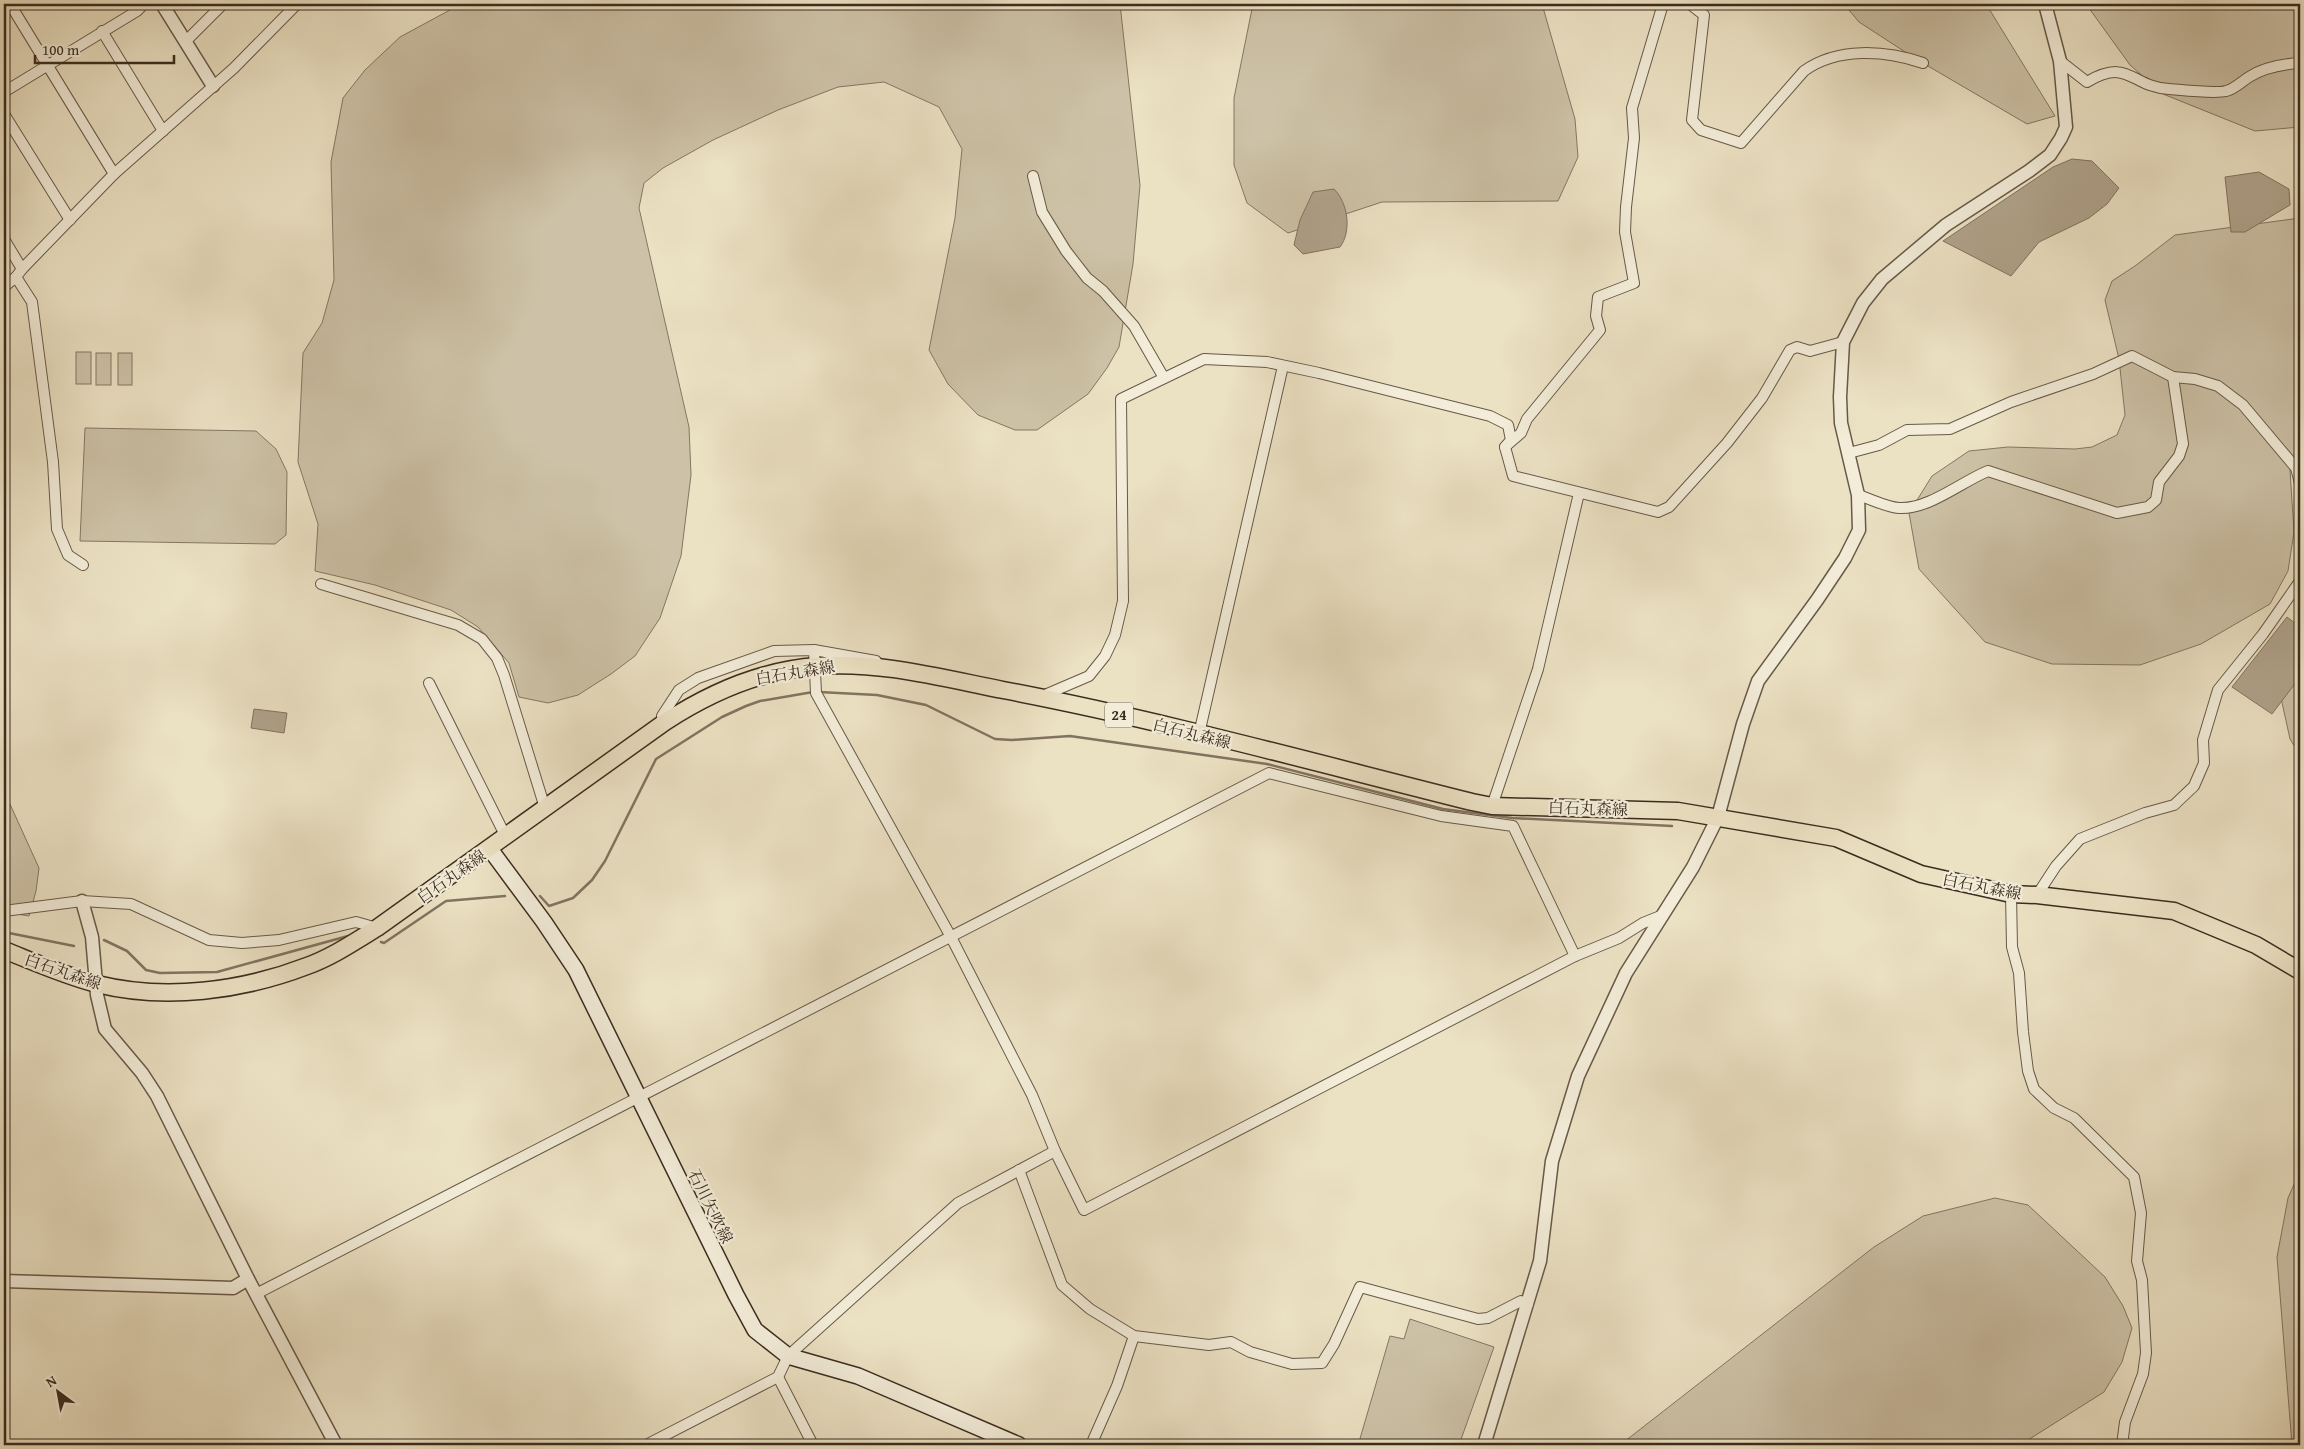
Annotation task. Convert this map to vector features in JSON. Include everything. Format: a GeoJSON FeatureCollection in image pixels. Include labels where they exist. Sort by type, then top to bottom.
{"type":"FeatureCollection","features":[{"type":"Feature","properties":{"kind":"main road","name":"白石丸森線"},"geometry":{"type":"LineString","coordinates":[[4,950],[64,974],[97,984],[127,990],[178,992],[218,989],[256,982],[308,966],[377,928],[684,710],[728,687],[815,658],[885,668],[1040,697],[1492,806],[1678,811],[1836,838],[1921,874],[2011,894],[2038,895],[2174,911],[2256,946],[2300,971]]}},
{"type":"Feature","properties":{"kind":"main road","name":"石川矢吹線"},"geometry":{"type":"LineString","coordinates":[[490,849],[544,922],[576,970],[736,1296],[755,1330],[788,1356],[858,1376],[1019,1445]]}},
{"type":"Feature","properties":{"kind":"street"},"geometry":{"type":"LineString","coordinates":[[4,6],[8,4],[48,64],[114,174]]}},
{"type":"Feature","properties":{"kind":"street"},"geometry":{"type":"LineString","coordinates":[[4,92],[144,4]]}},
{"type":"Feature","properties":{"kind":"street"},"geometry":{"type":"LineString","coordinates":[[162,4],[213,86]]}},
{"type":"Feature","properties":{"kind":"street"},"geometry":{"type":"LineString","coordinates":[[185,42],[223,4]]}},
{"type":"Feature","properties":{"kind":"street"},"geometry":{"type":"LineString","coordinates":[[4,287],[114,174],[234,68],[297,4]]}},
{"type":"Feature","properties":{"kind":"street"},"geometry":{"type":"LineString","coordinates":[[1505,447],[1521,433],[1527,419],[1600,330],[1596,316],[1598,297],[1634,283],[1625,232],[1634,138],[1632,108],[1663,4]]}},
{"type":"Feature","properties":{"kind":"street"},"geometry":{"type":"LineString","coordinates":[[1690,4],[1704,15],[1692,120],[1701,130],[1741,144],[1804,71],[1815,63],[1865,52],[1910,58],[1923,63]]}},
{"type":"Feature","properties":{"kind":"street"},"geometry":{"type":"LineString","coordinates":[[1484,1445],[1540,1261],[1552,1161],[1578,1076],[1626,973],[1693,867],[1718,817],[1743,724],[1758,680],[1817,600],[1845,558],[1859,530],[1858,495],[1841,423],[1840,397],[1843,342],[1862,303],[1882,279],[1946,225],[2029,171],[2050,155],[2066,126],[2060,61],[2048,8]]}},
{"type":"Feature","properties":{"kind":"street"},"geometry":{"type":"LineString","coordinates":[[102,31],[163,131]]}},
{"type":"Feature","properties":{"kind":"street"},"geometry":{"type":"LineString","coordinates":[[2060,61],[2087,82],[2105,72],[2114,71],[2166,89],[2225,91],[2240,85],[2262,70],[2300,63]]}},
{"type":"Feature","properties":{"kind":"street"},"geometry":{"type":"LineString","coordinates":[[4,114],[70,220]]}},
{"type":"Feature","properties":{"kind":"street"},"geometry":{"type":"LineString","coordinates":[[1033,176],[1042,212],[1066,251],[1087,278],[1103,291],[1134,326],[1164,378]]}},
{"type":"Feature","properties":{"kind":"street"},"geometry":{"type":"LineString","coordinates":[[4,239],[32,302],[53,462],[57,529],[68,556],[83,565]]}},
{"type":"Feature","properties":{"kind":"street"},"geometry":{"type":"LineString","coordinates":[[1505,447],[1513,476],[1658,512],[1665,510],[1727,442],[1756,405],[1790,350],[1796,347],[1810,351],[1843,342]]}},
{"type":"Feature","properties":{"kind":"street"},"geometry":{"type":"LineString","coordinates":[[1849,453],[1879,445],[1907,430],[1950,429],[2011,402],[2093,374],[2132,356],[2173,377],[2195,379],[2218,386],[2243,405],[2298,464],[2300,483]]}},
{"type":"Feature","properties":{"kind":"street"},"geometry":{"type":"LineString","coordinates":[[1040,697],[1089,676],[1105,656],[1115,635],[1123,601],[1121,400],[1204,359],[1267,362],[1319,373],[1490,416],[1508,425],[1511,440],[1505,447]]}},
{"type":"Feature","properties":{"kind":"street"},"geometry":{"type":"LineString","coordinates":[[1199,734],[1283,366]]}},
{"type":"Feature","properties":{"kind":"street"},"geometry":{"type":"LineString","coordinates":[[1858,495],[1898,508],[1920,507],[1971,478],[1988,471],[2117,513],[2148,507],[2156,500],[2159,482],[2179,456],[2183,444],[2173,377]]}},
{"type":"Feature","properties":{"kind":"street"},"geometry":{"type":"LineString","coordinates":[[1492,806],[1538,669],[1579,493]]}},
{"type":"Feature","properties":{"kind":"street"},"geometry":{"type":"LineString","coordinates":[[2038,895],[2056,866],[2080,839],[2146,813],[2174,806],[2194,786],[2204,763],[2203,740],[2218,690],[2263,634],[2300,581]]}},
{"type":"Feature","properties":{"kind":"street"},"geometry":{"type":"LineString","coordinates":[[321,584],[458,625],[482,639],[497,658],[504,675],[545,808]]}},
{"type":"Feature","properties":{"kind":"street"},"geometry":{"type":"LineString","coordinates":[[815,658],[816,689],[951,937],[1032,1094],[1055,1151],[1084,1210],[1575,956],[1619,938],[1643,923],[1663,915]]}},
{"type":"Feature","properties":{"kind":"street"},"geometry":{"type":"LineString","coordinates":[[429,683],[506,837]]}},
{"type":"Feature","properties":{"kind":"street"},"geometry":{"type":"LineString","coordinates":[[256,1294],[1269,773],[1441,816],[1513,826],[1575,956]]}},
{"type":"Feature","properties":{"kind":"street"},"geometry":{"type":"LineString","coordinates":[[2011,894],[2012,947],[2018,973],[2028,1071],[2034,1089],[2054,1108],[2074,1118],[2134,1178],[2142,1213],[2137,1261],[2142,1280],[2146,1353],[2143,1374],[2125,1422],[2122,1445]]}},
{"type":"Feature","properties":{"kind":"street"},"geometry":{"type":"LineString","coordinates":[[82,900],[92,937],[97,984],[105,1029],[142,1073],[157,1096],[248,1279],[336,1445]]}},
{"type":"Feature","properties":{"kind":"street"},"geometry":{"type":"LineString","coordinates":[[4,911],[82,900],[131,904],[210,940],[242,943],[279,940],[356,922],[377,928]]}},
{"type":"Feature","properties":{"kind":"street"},"geometry":{"type":"LineString","coordinates":[[646,1445],[778,1377],[788,1356],[958,1203],[1055,1151]]}},
{"type":"Feature","properties":{"kind":"street"},"geometry":{"type":"LineString","coordinates":[[1019,1170],[1062,1285],[1090,1309],[1134,1336],[1209,1345],[1231,1342],[1250,1352],[1292,1364],[1322,1363],[1334,1344],[1360,1286],[1478,1319],[1488,1318],[1521,1301],[1528,1304]]}},
{"type":"Feature","properties":{"kind":"street"},"geometry":{"type":"LineString","coordinates":[[4,1281],[232,1288],[248,1279]]}},
{"type":"Feature","properties":{"kind":"street"},"geometry":{"type":"LineString","coordinates":[[1091,1445],[1117,1386],[1134,1336]]}},
{"type":"Feature","properties":{"kind":"street"},"geometry":{"type":"LineString","coordinates":[[778,1377],[813,1445]]}},
{"type":"Feature","properties":{"kind":"shaded area"},"geometry":{"type":"Polygon","coordinates":[[[461,4],[1120,4],[1140,185],[1133,264],[1119,347],[1107,368],[1088,394],[1037,430],[1015,430],[978,415],[948,384],[929,350],[955,218],[962,149],[939,107],[884,82],[838,87],[778,110],[713,140],[663,168],[644,183],[639,208],[689,427],[691,475],[681,556],[660,618],[635,656],[578,695],[548,703],[519,697],[509,663],[478,627],[451,610],[375,585],[315,571],[318,524],[298,462],[303,353],[322,323],[334,280],[331,162],[343,98],[365,70],[400,37],[461,4]]]}},
{"type":"Feature","properties":{"kind":"shaded area"},"geometry":{"type":"Polygon","coordinates":[[[1253,4],[1542,4],[1575,119],[1578,157],[1558,201],[1382,202],[1288,233],[1247,203],[1234,165],[1234,98],[1253,4]]]}},
{"type":"Feature","properties":{"kind":"shaded area"},"geometry":{"type":"Polygon","coordinates":[[[1844,4],[1986,4],[2055,116],[2027,124],[1916,59],[1859,22],[1844,4]]]}},
{"type":"Feature","properties":{"kind":"shaded area"},"geometry":{"type":"Polygon","coordinates":[[[2086,4],[2300,4],[2300,127],[2255,131],[2163,94],[2130,65],[2086,4]]]}},
{"type":"Feature","properties":{"kind":"shaded area"},"geometry":{"type":"Polygon","coordinates":[[[2072,159],[2092,161],[2119,188],[2107,204],[2089,218],[2039,242],[2011,276],[1943,241],[2053,167],[2072,159]]]}},
{"type":"Feature","properties":{"kind":"shaded area"},"geometry":{"type":"Polygon","coordinates":[[[2259,172],[2289,189],[2290,205],[2245,232],[2231,232],[2225,177],[2259,172]]]}},
{"type":"Feature","properties":{"kind":"shaded area"},"geometry":{"type":"Polygon","coordinates":[[[1334,189],[1343,202],[1347,217],[1344,240],[1340,247],[1303,254],[1294,245],[1300,220],[1313,192],[1334,189]]]}},
{"type":"Feature","properties":{"kind":"shaded area"},"geometry":{"type":"Polygon","coordinates":[[[2300,218],[2300,448],[2290,470],[2294,532],[2288,571],[2270,604],[2201,644],[2140,665],[2052,664],[1985,642],[1919,569],[1909,513],[1932,476],[1969,451],[2008,447],[2075,449],[2092,447],[2117,435],[2125,415],[2119,359],[2105,300],[2112,281],[2175,235],[2300,218]]]}},
{"type":"Feature","properties":{"kind":"shaded area"},"geometry":{"type":"Polygon","coordinates":[[[76,352],[91,352],[91,384],[76,384],[76,352]]]}},
{"type":"Feature","properties":{"kind":"shaded area"},"geometry":{"type":"Polygon","coordinates":[[[96,353],[111,353],[111,385],[96,385],[96,353]]]}},
{"type":"Feature","properties":{"kind":"shaded area"},"geometry":{"type":"Polygon","coordinates":[[[118,353],[132,353],[132,385],[118,385],[118,353]]]}},
{"type":"Feature","properties":{"kind":"shaded area"},"geometry":{"type":"Polygon","coordinates":[[[85,428],[256,431],[276,449],[287,472],[286,535],[275,544],[80,541],[85,428]]]}},
{"type":"Feature","properties":{"kind":"shaded area"},"geometry":{"type":"Polygon","coordinates":[[[2287,617],[2300,627],[2300,677],[2272,714],[2232,687],[2287,617]]]}},
{"type":"Feature","properties":{"kind":"shaded area"},"geometry":{"type":"Polygon","coordinates":[[[2300,642],[2300,755],[2290,739],[2274,666],[2300,642]]]}},
{"type":"Feature","properties":{"kind":"shaded area"},"geometry":{"type":"Polygon","coordinates":[[[254,709],[287,713],[284,733],[251,728],[254,709]]]}},
{"type":"Feature","properties":{"kind":"shaded area"},"geometry":{"type":"Polygon","coordinates":[[[4,791],[39,868],[36,891],[29,916],[4,912],[4,791]]]}},
{"type":"Feature","properties":{"kind":"shaded area"},"geometry":{"type":"Polygon","coordinates":[[[2300,1171],[2300,1445],[2292,1445],[2277,1257],[2288,1198],[2300,1171]]]}},
{"type":"Feature","properties":{"kind":"shaded area"},"geometry":{"type":"Polygon","coordinates":[[[1995,1198],[2028,1205],[2105,1277],[2123,1306],[2132,1328],[2122,1362],[2104,1392],[2020,1445],[1620,1445],[1874,1247],[1923,1216],[1995,1198]]]}},
{"type":"Feature","properties":{"kind":"shaded area"},"geometry":{"type":"Polygon","coordinates":[[[1410,1319],[1494,1347],[1459,1445],[1373,1445],[1359,1442],[1390,1336],[1404,1339],[1410,1319]]]}},
{"type":"Feature","properties":{"kind":"waterway"},"geometry":{"type":"LineString","coordinates":[[540,896],[549,906],[573,898],[592,880],[605,861],[656,759],[722,717],[746,706],[760,701],[813,692]]}},
{"type":"Feature","properties":{"kind":"waterway"},"geometry":{"type":"LineString","coordinates":[[819,692],[877,695],[926,705],[995,739],[1012,740],[1070,736],[1267,764],[1443,809],[1512,818],[1672,826]]}},
{"type":"Feature","properties":{"kind":"waterway"},"geometry":{"type":"LineString","coordinates":[[381,942],[384,943],[446,901],[505,896]]}},
{"type":"Feature","properties":{"kind":"waterway"},"geometry":{"type":"LineString","coordinates":[[4,932],[74,946]]}},
{"type":"Feature","properties":{"kind":"waterway"},"geometry":{"type":"LineString","coordinates":[[104,940],[127,951],[146,970],[160,973],[217,972],[348,936]]}}]}
